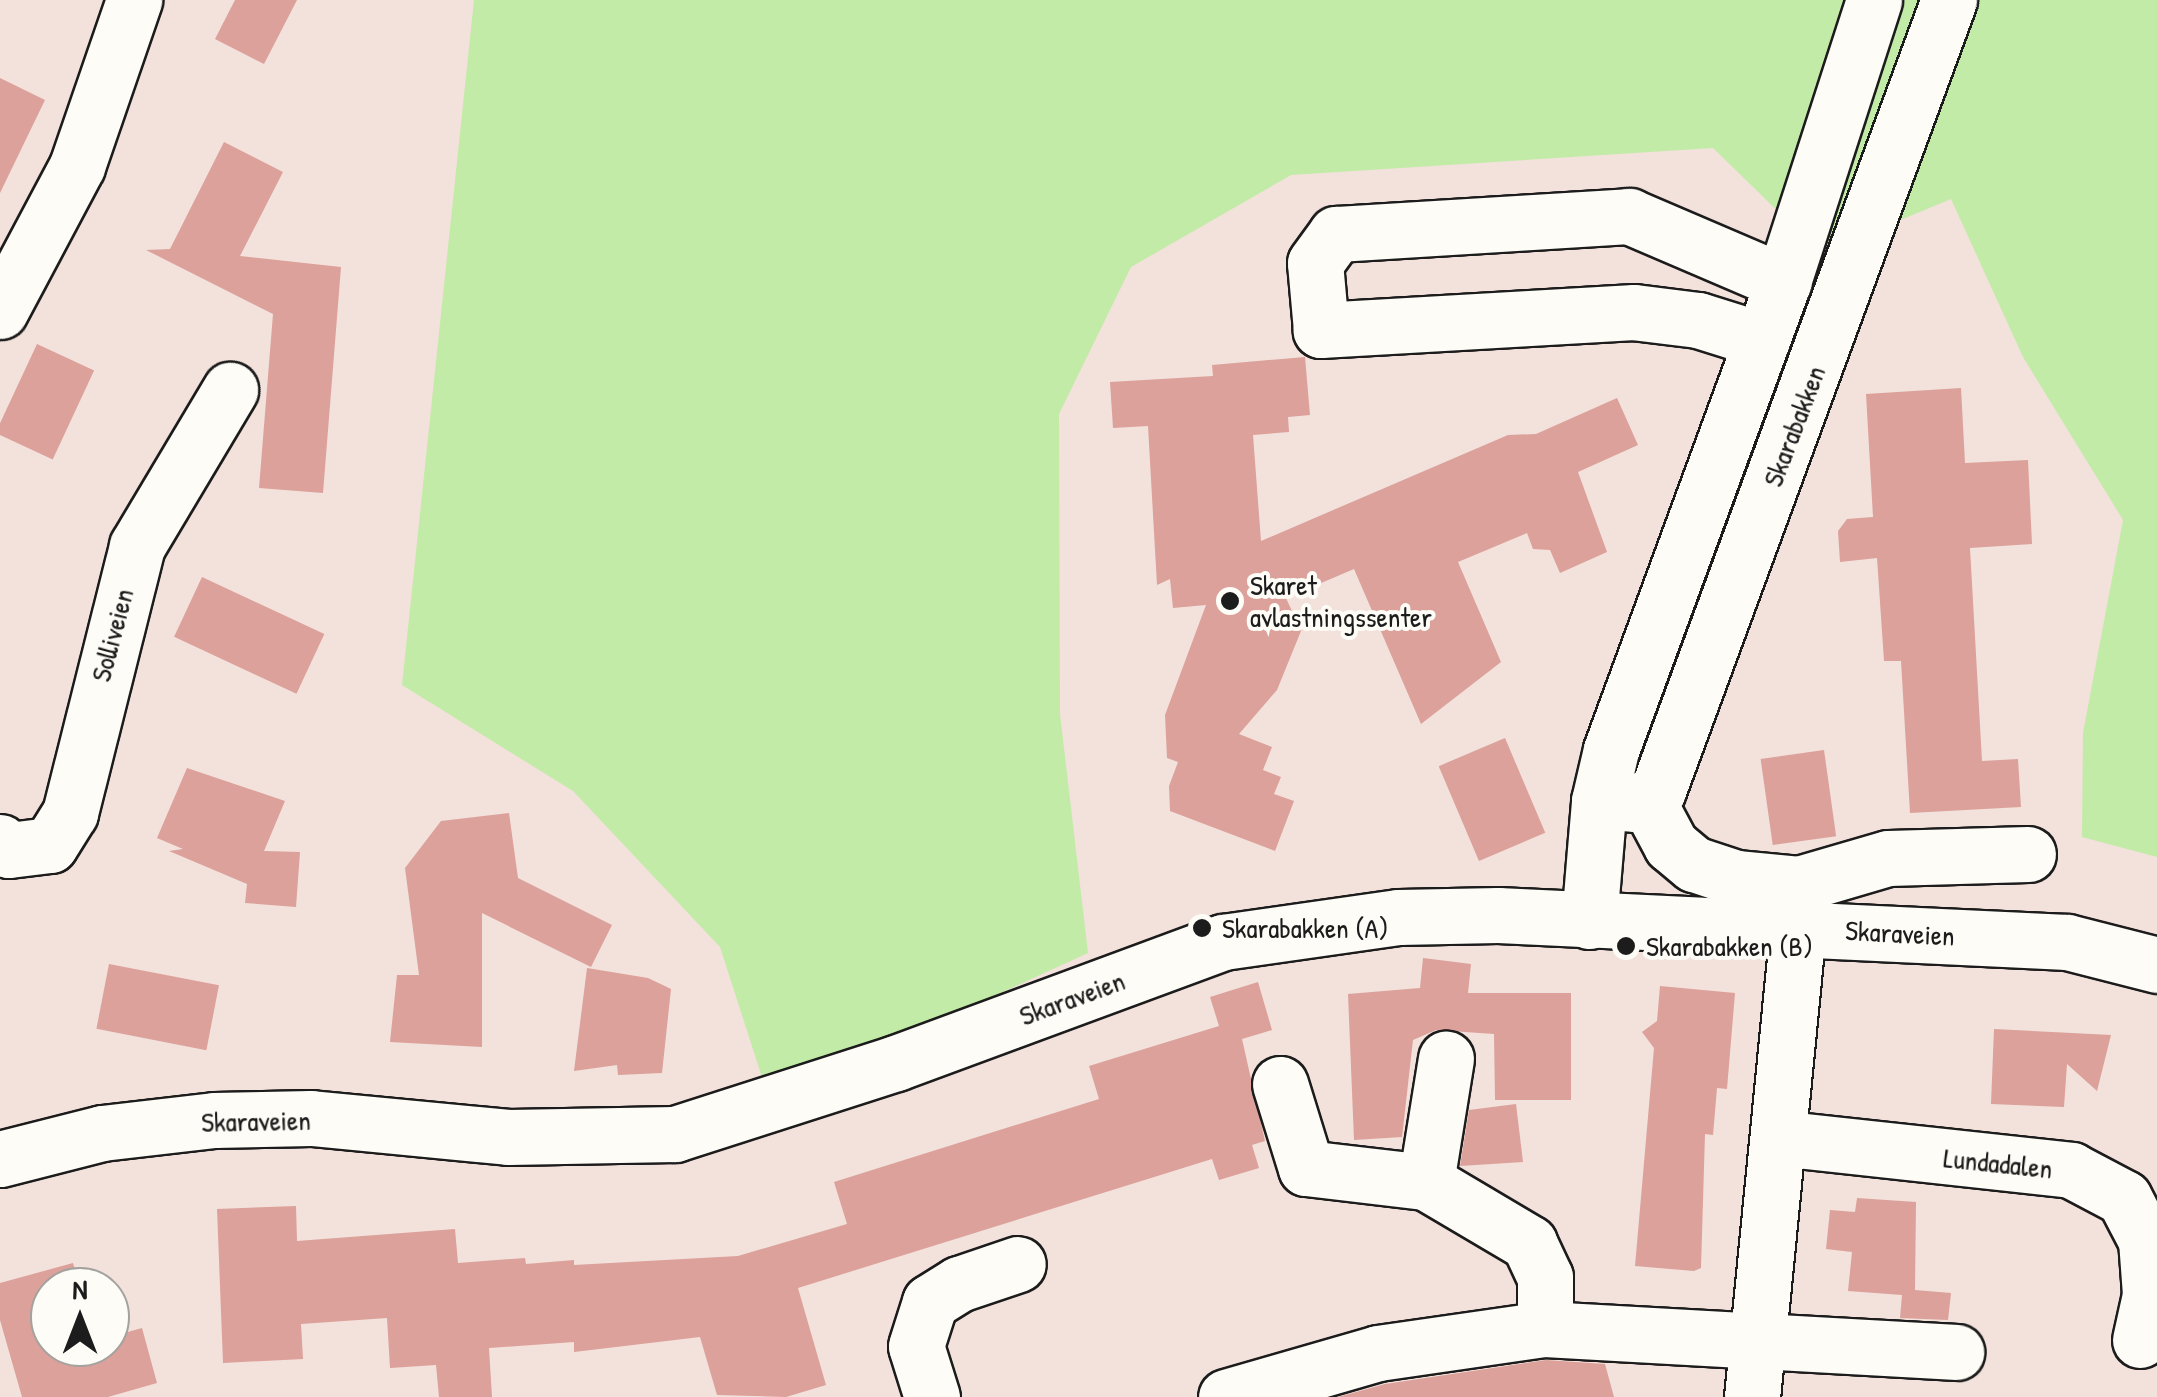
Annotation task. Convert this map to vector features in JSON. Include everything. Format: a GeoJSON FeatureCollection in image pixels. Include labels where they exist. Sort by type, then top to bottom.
{"type":"FeatureCollection","features":[{"type":"Feature","properties":{"kind":"street"},"geometry":{"type":"LineString","coordinates":[[0,310],[77,166],[134,0]]}},
{"type":"Feature","properties":{"kind":"street","name":"Skarabakken"},"geometry":{"type":"LineString","coordinates":[[1589,921],[1623,801],[1626,704],[1783,282],[1874,0]]}},
{"type":"Feature","properties":{"kind":"street","name":"Skarabakken"},"geometry":{"type":"LineString","coordinates":[[1623,801],[1658,790],[1950,0]]}},
{"type":"Feature","properties":{"kind":"street"},"geometry":{"type":"LineString","coordinates":[[1762,340],[1698,320],[1634,312],[1321,330],[1315,263],[1336,234],[1629,216],[1783,282]]}},
{"type":"Feature","properties":{"kind":"street","name":"Solliveien"},"geometry":{"type":"LineString","coordinates":[[0,842],[8,850],[50,845],[70,813],[137,546],[230,390]]}},
{"type":"Feature","properties":{"kind":"street"},"geometry":{"type":"LineString","coordinates":[[1623,801],[1694,864],[1736,878],[1799,884],[1888,858],[2028,854]]}},
{"type":"Feature","properties":{"kind":"street","name":"Skaraveien"},"geometry":{"type":"LineString","coordinates":[[0,1158],[102,1132],[214,1120],[311,1118],[508,1138],[674,1134],[896,1064],[1224,942],[1398,917],[1798,928],[2067,942],[2157,965]]}},
{"type":"Feature","properties":{"kind":"street"},"geometry":{"type":"LineString","coordinates":[[1752,1397],[1754,1342],[1798,928]]}},
{"type":"Feature","properties":{"kind":"street"},"geometry":{"type":"LineString","coordinates":[[1426,1182],[1446,1060]]}},
{"type":"Feature","properties":{"kind":"street"},"geometry":{"type":"LineString","coordinates":[[1280,1084],[1306,1168],[1426,1182],[1529,1243],[1545,1277],[1545,1329]]}},
{"type":"Feature","properties":{"kind":"street","name":"Lundadalen"},"geometry":{"type":"LineString","coordinates":[[1778,1138],[2071,1170],[2124,1198],[2146,1240],[2150,1295],[2140,1340]]}},
{"type":"Feature","properties":{"kind":"street"},"geometry":{"type":"LineString","coordinates":[[932,1397],[916,1346],[930,1302],[959,1284],[1018,1264]]}},
{"type":"Feature","properties":{"kind":"street"},"geometry":{"type":"LineString","coordinates":[[1226,1397],[1378,1353],[1545,1329],[1956,1352]]}},
{"type":"Feature","properties":{"kind":"green space"},"geometry":{"type":"Polygon","coordinates":[[[474,0],[2157,0],[2157,857],[2082,837],[2083,733],[2123,520],[2023,357],[1951,199],[1821,253],[1713,148],[1291,175],[1131,267],[1059,414],[1060,714],[1088,953],[769,1099],[720,947],[573,791],[402,685],[474,0]]]}},
{"type":"Feature","properties":{"kind":"building"},"geometry":{"type":"Polygon","coordinates":[[[235,0],[297,0],[264,64],[215,39],[235,0]]]}},
{"type":"Feature","properties":{"kind":"building"},"geometry":{"type":"Polygon","coordinates":[[[0,78],[45,100],[0,193],[0,78]]]}},
{"type":"Feature","properties":{"kind":"building"},"geometry":{"type":"Polygon","coordinates":[[[224,142],[283,172],[240,256],[341,267],[323,493],[259,488],[273,314],[146,250],[170,249],[224,142]]]}},
{"type":"Feature","properties":{"kind":"building"},"geometry":{"type":"Polygon","coordinates":[[[37,344],[94,371],[53,459],[0,435],[0,423],[37,344]]]}},
{"type":"Feature","properties":{"kind":"building","name":"Skaret avlastningssenter"},"geometry":{"type":"Polygon","coordinates":[[[1305,357],[1310,415],[1288,417],[1289,432],[1253,435],[1261,541],[1508,435],[1536,434],[1617,398],[1638,445],[1578,472],[1607,552],[1560,573],[1550,550],[1533,549],[1527,533],[1458,562],[1501,662],[1421,724],[1354,569],[1286,598],[1301,631],[1277,690],[1239,734],[1272,747],[1263,770],[1281,777],[1274,794],[1294,801],[1275,851],[1170,811],[1169,786],[1178,762],[1167,758],[1165,715],[1206,605],[1173,608],[1170,579],[1157,585],[1148,426],[1113,428],[1110,382],[1213,376],[1212,365],[1305,357]]]}},
{"type":"Feature","properties":{"kind":"building"},"geometry":{"type":"Polygon","coordinates":[[[1961,388],[1965,463],[2028,460],[2032,544],[1970,548],[1982,761],[2018,759],[2021,807],[1910,813],[1901,661],[1884,661],[1877,558],[1840,562],[1838,531],[1847,519],[1873,517],[1866,394],[1961,388]]]}},
{"type":"Feature","properties":{"kind":"building"},"geometry":{"type":"Polygon","coordinates":[[[202,577],[324,634],[296,694],[174,637],[202,577]]]}},
{"type":"Feature","properties":{"kind":"building"},"geometry":{"type":"Polygon","coordinates":[[[1505,738],[1545,833],[1479,861],[1439,766],[1505,738]]]}},
{"type":"Feature","properties":{"kind":"building"},"geometry":{"type":"Polygon","coordinates":[[[1824,750],[1836,836],[1773,845],[1761,759],[1824,750]]]}},
{"type":"Feature","properties":{"kind":"building"},"geometry":{"type":"Polygon","coordinates":[[[187,768],[285,801],[264,851],[300,852],[296,907],[245,903],[247,884],[169,851],[183,849],[157,838],[187,768]]]}},
{"type":"Feature","properties":{"kind":"building"},"geometry":{"type":"Polygon","coordinates":[[[509,813],[518,878],[612,925],[591,967],[482,913],[482,1047],[390,1042],[397,975],[419,975],[405,868],[441,821],[509,813]]]}},
{"type":"Feature","properties":{"kind":"building"},"geometry":{"type":"Polygon","coordinates":[[[1423,958],[1471,964],[1468,993],[1571,993],[1571,1100],[1495,1100],[1494,1034],[1436,1030],[1413,1040],[1402,1137],[1354,1140],[1348,994],[1420,988],[1423,958]]]}},
{"type":"Feature","properties":{"kind":"building"},"geometry":{"type":"Polygon","coordinates":[[[109,964],[219,985],[206,1050],[96,1029],[109,964]]]}},
{"type":"Feature","properties":{"kind":"building"},"geometry":{"type":"Polygon","coordinates":[[[587,968],[648,978],[671,989],[662,1073],[618,1075],[617,1065],[574,1071],[587,968]]]}},
{"type":"Feature","properties":{"kind":"building"},"geometry":{"type":"Polygon","coordinates":[[[1258,982],[1272,1030],[1242,1039],[1265,1141],[1252,1145],[1259,1168],[1219,1180],[1212,1159],[798,1288],[826,1385],[786,1397],[717,1395],[700,1337],[574,1352],[574,1342],[489,1348],[492,1397],[439,1397],[436,1365],[390,1368],[387,1318],[301,1324],[303,1359],[223,1363],[217,1209],[296,1206],[297,1241],[455,1229],[458,1263],[525,1258],[526,1264],[574,1260],[574,1265],[738,1256],[847,1224],[834,1182],[1099,1099],[1089,1066],[1219,1026],[1210,997],[1258,982]]]}},
{"type":"Feature","properties":{"kind":"building"},"geometry":{"type":"Polygon","coordinates":[[[1660,986],[1735,993],[1727,1089],[1717,1088],[1713,1135],[1705,1134],[1701,1268],[1694,1271],[1635,1266],[1654,1048],[1642,1032],[1657,1021],[1660,986]]]}},
{"type":"Feature","properties":{"kind":"building"},"geometry":{"type":"Polygon","coordinates":[[[1994,1029],[2111,1035],[2097,1091],[2067,1064],[2064,1107],[1991,1104],[1994,1029]]]}},
{"type":"Feature","properties":{"kind":"building"},"geometry":{"type":"Polygon","coordinates":[[[1516,1104],[1523,1162],[1460,1166],[1469,1110],[1516,1104]]]}},
{"type":"Feature","properties":{"kind":"building"},"geometry":{"type":"Polygon","coordinates":[[[1857,1198],[1916,1202],[1915,1290],[1951,1293],[1948,1320],[1900,1318],[1902,1295],[1848,1291],[1852,1252],[1826,1249],[1830,1210],[1855,1212],[1857,1198]]]}},
{"type":"Feature","properties":{"kind":"building"},"geometry":{"type":"Polygon","coordinates":[[[30,1275],[30,1367],[130,1367],[130,1331],[142,1328],[157,1383],[108,1397],[22,1397],[0,1320],[0,1283],[30,1275]]]}},
{"type":"Feature","properties":{"kind":"building"},"geometry":{"type":"Polygon","coordinates":[[[1546,1360],[1605,1364],[1614,1397],[1338,1397],[1385,1384],[1546,1360]]]}},
{"type":"Feature","properties":{"kind":"place","name":"Skaret avlastningssenter"},"geometry":{"type":"Point","coordinates":[1230,601]}},
{"type":"Feature","properties":{"kind":"place","name":"Skarabakken (A)"},"geometry":{"type":"Point","coordinates":[1202,928]}},
{"type":"Feature","properties":{"kind":"place","name":"Skarabakken (B)"},"geometry":{"type":"Point","coordinates":[1626,946]}}]}
